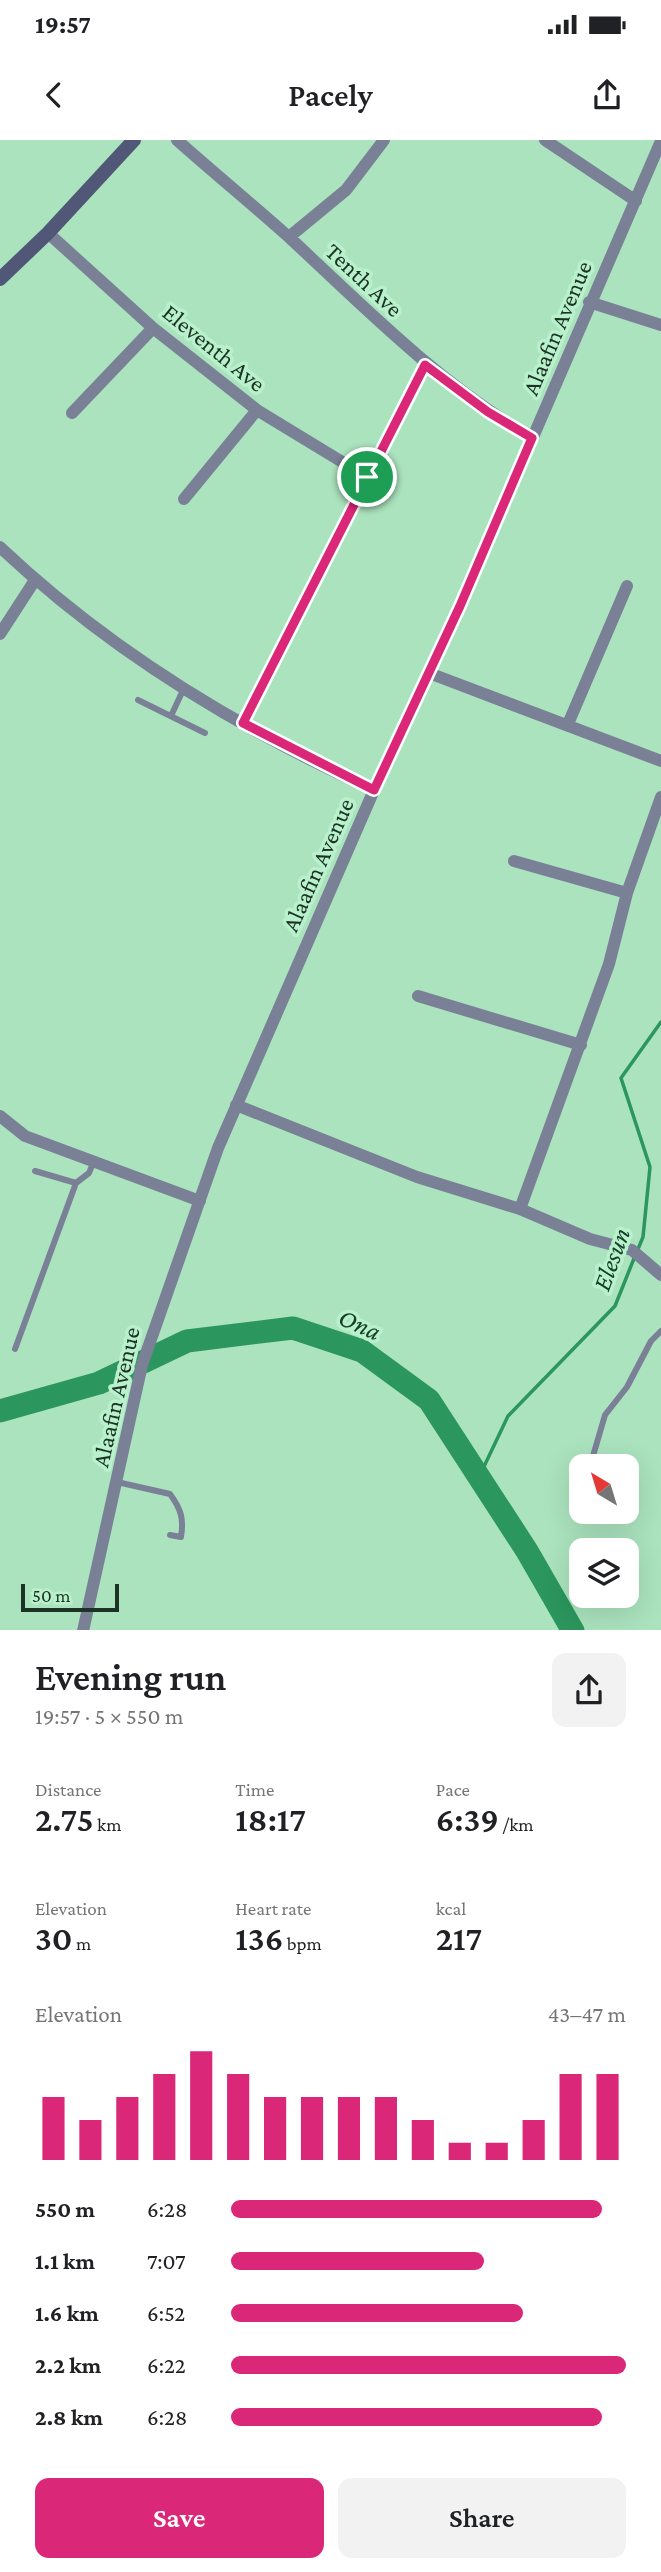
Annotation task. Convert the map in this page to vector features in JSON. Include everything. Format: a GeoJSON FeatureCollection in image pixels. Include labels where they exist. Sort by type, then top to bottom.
{"type":"FeatureCollection","features":[{"type":"Feature","properties":{"kind":"street"},"geometry":{"type":"LineString","coordinates":[[0,279],[48,233],[134,140]]}},
{"type":"Feature","properties":{"kind":"street","name":"Tenth Ave"},"geometry":{"type":"LineString","coordinates":[[177,140],[289,237],[425,365],[488,412],[532,438]]}},
{"type":"Feature","properties":{"kind":"street"},"geometry":{"type":"LineString","coordinates":[[289,237],[346,190],[384,140]]}},
{"type":"Feature","properties":{"kind":"street"},"geometry":{"type":"LineString","coordinates":[[545,140],[636,201]]}},
{"type":"Feature","properties":{"kind":"street","name":"Alaafin Avenue"},"geometry":{"type":"LineString","coordinates":[[83,1630],[142,1365],[159,1311],[236,1105],[374,790],[429,673],[661,141]]}},
{"type":"Feature","properties":{"kind":"street","name":"Eleventh Ave"},"geometry":{"type":"LineString","coordinates":[[48,233],[153,328],[257,410],[367,477]]}},
{"type":"Feature","properties":{"kind":"street"},"geometry":{"type":"LineString","coordinates":[[589,302],[661,325]]}},
{"type":"Feature","properties":{"kind":"street"},"geometry":{"type":"LineString","coordinates":[[72,413],[153,328]]}},
{"type":"Feature","properties":{"kind":"street"},"geometry":{"type":"LineString","coordinates":[[243,723],[425,365]]}},
{"type":"Feature","properties":{"kind":"street"},"geometry":{"type":"LineString","coordinates":[[184,499],[257,410]]}},
{"type":"Feature","properties":{"kind":"street"},"geometry":{"type":"LineString","coordinates":[[0,547],[35,580],[103,635],[184,688],[243,723],[374,790]]}},
{"type":"Feature","properties":{"kind":"street"},"geometry":{"type":"LineString","coordinates":[[0,634],[35,580]]}},
{"type":"Feature","properties":{"kind":"street"},"geometry":{"type":"LineString","coordinates":[[568,724],[627,586]]}},
{"type":"Feature","properties":{"kind":"street"},"geometry":{"type":"LineString","coordinates":[[429,673],[661,761]]}},
{"type":"Feature","properties":{"kind":"street"},"geometry":{"type":"LineString","coordinates":[[520,1209],[609,964],[627,893],[661,797]]}},
{"type":"Feature","properties":{"kind":"street"},"geometry":{"type":"LineString","coordinates":[[514,861],[627,893]]}},
{"type":"Feature","properties":{"kind":"street"},"geometry":{"type":"LineString","coordinates":[[418,996],[581,1045]]}},
{"type":"Feature","properties":{"kind":"street"},"geometry":{"type":"LineString","coordinates":[[236,1105],[417,1177],[520,1209],[590,1239],[632,1250],[661,1275]]}},
{"type":"Feature","properties":{"kind":"street"},"geometry":{"type":"LineString","coordinates":[[0,1116],[25,1136],[200,1201]]}},
{"type":"Feature","properties":{"kind":"lane"},"geometry":{"type":"LineString","coordinates":[[171,716],[184,688]]}},
{"type":"Feature","properties":{"kind":"lane"},"geometry":{"type":"LineString","coordinates":[[138,700],[205,733]]}},
{"type":"Feature","properties":{"kind":"lane"},"geometry":{"type":"LineString","coordinates":[[15,1349],[76,1183],[89,1173],[93,1163]]}},
{"type":"Feature","properties":{"kind":"lane"},"geometry":{"type":"LineString","coordinates":[[35,1171],[76,1183]]}},
{"type":"Feature","properties":{"kind":"lane"},"geometry":{"type":"LineString","coordinates":[[594,1454],[605,1415],[627,1387],[651,1341],[661,1331]]}},
{"type":"Feature","properties":{"kind":"lane"},"geometry":{"type":"LineString","coordinates":[[117,1482],[170,1494],[179,1506],[184,1522],[181,1537],[170,1535]]}},
{"type":"Feature","properties":{"kind":"waterway","name":"Elesun"},"geometry":{"type":"LineString","coordinates":[[638,1249],[643,1237],[650,1167],[621,1078],[661,1022]]}},
{"type":"Feature","properties":{"kind":"waterway","name":"Elesun"},"geometry":{"type":"LineString","coordinates":[[479,1477],[508,1416],[615,1306],[635,1256]]}},
{"type":"Feature","properties":{"kind":"waterway","name":"Ona"},"geometry":{"type":"LineString","coordinates":[[0,1411],[99,1383],[187,1341],[293,1328],[362,1351],[429,1400],[527,1551],[572,1630]]}},
{"type":"Feature","properties":{"kind":"route"},"geometry":{"type":"LineString","coordinates":[[425,365],[488,412],[532,438],[460,606],[374,790],[332,771],[243,723],[367,477],[425,365]]}}]}
